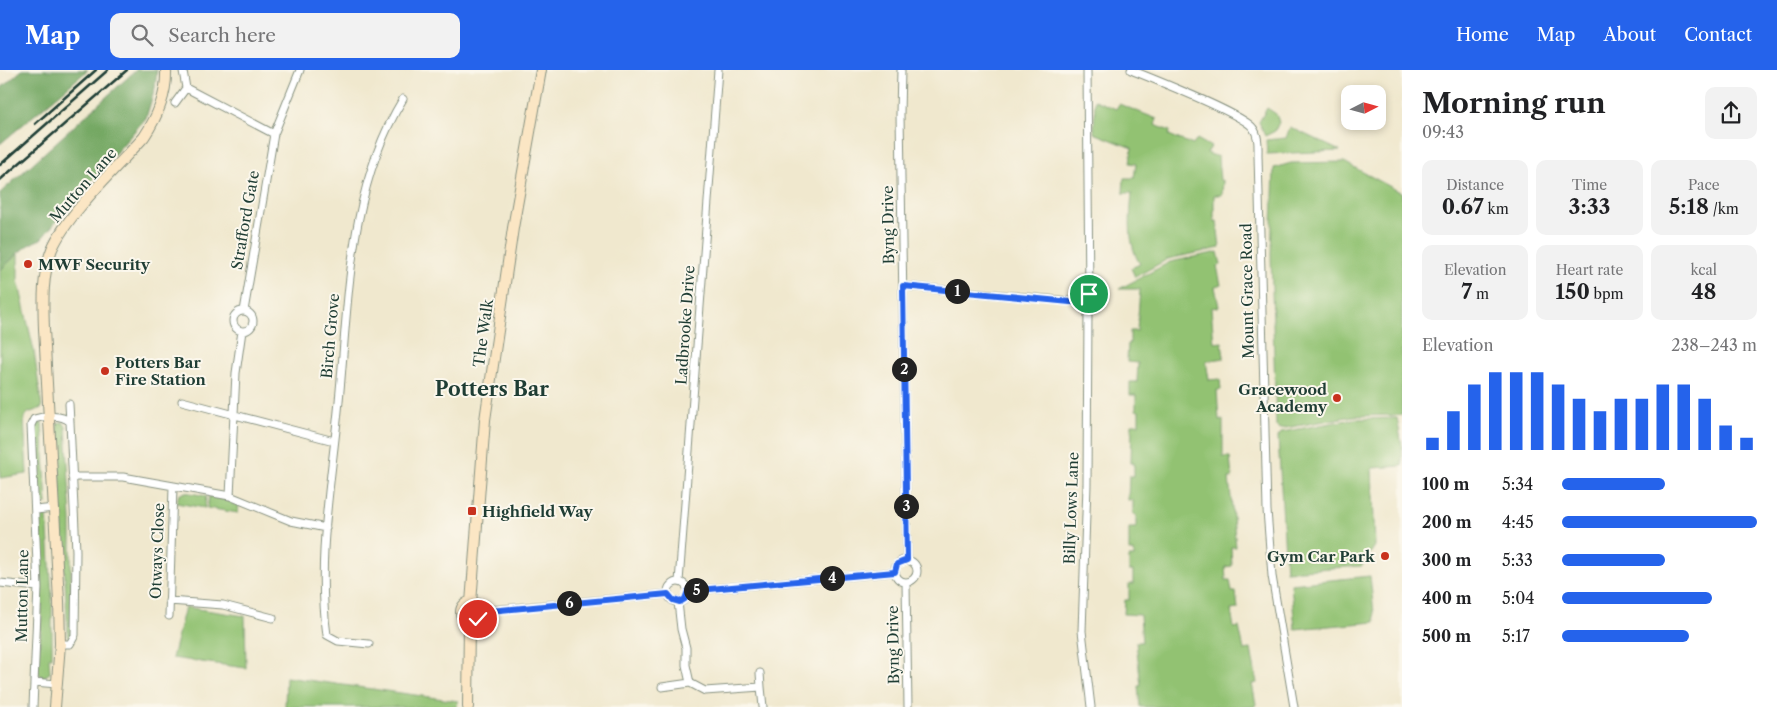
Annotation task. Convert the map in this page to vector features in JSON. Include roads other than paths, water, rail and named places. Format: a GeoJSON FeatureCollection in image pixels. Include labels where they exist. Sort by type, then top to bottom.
{"type":"FeatureCollection","features":[{"type":"Feature","properties":{"kind":"street","name":"Mutton Lane"},"geometry":{"type":"LineString","coordinates":[[56,707],[60,644],[43,304],[44,283],[52,250],[70,220],[144,137],[154,122],[164,93],[166,70]]}},
{"type":"Feature","properties":{"kind":"street","name":"Strafford Gate"},"geometry":{"type":"LineString","coordinates":[[244,311],[274,134],[300,70]]}},
{"type":"Feature","properties":{"kind":"street","name":"The Walk"},"geometry":{"type":"LineString","coordinates":[[471,603],[485,420],[513,228],[541,70]]}},
{"type":"Feature","properties":{"kind":"street","name":"Ladbrooke Drive"},"geometry":{"type":"LineString","coordinates":[[678,582],[718,70]]}},
{"type":"Feature","properties":{"kind":"street","name":"Byng Drive"},"geometry":{"type":"LineString","coordinates":[[902,70],[900,114],[907,560]]}},
{"type":"Feature","properties":{"kind":"street","name":"Billy Lows Lane"},"geometry":{"type":"LineString","coordinates":[[1087,70],[1089,294],[1094,298],[1095,302],[1092,308],[1088,309],[1087,484],[1082,631],[1091,707]]}},
{"type":"Feature","properties":{"kind":"street","name":"Mount Grace Road"},"geometry":{"type":"LineString","coordinates":[[1131,70],[1245,121],[1256,133],[1267,510],[1272,576],[1294,707]]}},
{"type":"Feature","properties":{"kind":"street"},"geometry":{"type":"LineString","coordinates":[[175,103],[186,88],[183,71]]}},
{"type":"Feature","properties":{"kind":"street"},"geometry":{"type":"LineString","coordinates":[[186,88],[274,134]]}},
{"type":"Feature","properties":{"kind":"street","name":"Birch Grove"},"geometry":{"type":"LineString","coordinates":[[369,644],[330,639],[327,635],[322,584],[347,294],[366,186],[390,121],[403,99]]}},
{"type":"Feature","properties":{"kind":"street"},"geometry":{"type":"LineString","coordinates":[[903,286],[1081,302]]}},
{"type":"Feature","properties":{"kind":"street"},"geometry":{"type":"LineString","coordinates":[[1081,302],[1082,298],[1089,294]]}},
{"type":"Feature","properties":{"kind":"street"},"geometry":{"type":"LineString","coordinates":[[1081,302],[1084,308],[1088,309]]}},
{"type":"Feature","properties":{"kind":"street","name":"Strafford Gate"},"geometry":{"type":"LineString","coordinates":[[244,311],[250,313],[253,322],[248,329],[242,331],[235,326],[233,320],[236,314],[244,311]]}},
{"type":"Feature","properties":{"kind":"street","name":"Strafford Gate"},"geometry":{"type":"LineString","coordinates":[[230,496],[234,414],[242,331]]}},
{"type":"Feature","properties":{"kind":"street"},"geometry":{"type":"LineString","coordinates":[[182,401],[334,442]]}},
{"type":"Feature","properties":{"kind":"street"},"geometry":{"type":"LineString","coordinates":[[60,644],[70,644],[75,635],[76,556],[68,404]]}},
{"type":"Feature","properties":{"kind":"street"},"geometry":{"type":"LineString","coordinates":[[49,418],[61,417],[70,422]]}},
{"type":"Feature","properties":{"kind":"street","name":"Mutton Lane"},"geometry":{"type":"LineString","coordinates":[[33,707],[38,587],[31,425],[34,419],[49,418]]}},
{"type":"Feature","properties":{"kind":"street"},"geometry":{"type":"LineString","coordinates":[[72,478],[123,477],[230,496],[291,521],[326,528]]}},
{"type":"Feature","properties":{"kind":"street","name":"Otways Close"},"geometry":{"type":"LineString","coordinates":[[169,616],[173,487]]}},
{"type":"Feature","properties":{"kind":"street"},"geometry":{"type":"LineString","coordinates":[[36,510],[54,508]]}},
{"type":"Feature","properties":{"kind":"street"},"geometry":{"type":"LineString","coordinates":[[907,560],[916,566],[917,574],[913,580],[906,583],[900,580],[895,572],[897,564],[907,560]]}},
{"type":"Feature","properties":{"kind":"street"},"geometry":{"type":"LineString","coordinates":[[688,591],[895,572]]}},
{"type":"Feature","properties":{"kind":"street"},"geometry":{"type":"LineString","coordinates":[[678,582],[685,584],[688,591],[685,599],[678,602],[673,600],[668,594],[670,586],[678,582]]}},
{"type":"Feature","properties":{"kind":"street"},"geometry":{"type":"LineString","coordinates":[[0,583],[38,587]]}},
{"type":"Feature","properties":{"kind":"street","name":"Byng Drive"},"geometry":{"type":"LineString","coordinates":[[906,583],[908,707]]}},
{"type":"Feature","properties":{"kind":"street"},"geometry":{"type":"LineString","coordinates":[[480,612],[668,594]]}},
{"type":"Feature","properties":{"kind":"street"},"geometry":{"type":"LineString","coordinates":[[169,601],[222,605],[273,618]]}},
{"type":"Feature","properties":{"kind":"street"},"geometry":{"type":"LineString","coordinates":[[678,602],[690,683]]}},
{"type":"Feature","properties":{"kind":"street"},"geometry":{"type":"LineString","coordinates":[[465,604],[477,604],[480,612],[478,619],[469,622],[464,619],[461,613],[465,604]]}},
{"type":"Feature","properties":{"kind":"street"},"geometry":{"type":"LineString","coordinates":[[468,707],[469,622]]}},
{"type":"Feature","properties":{"kind":"street"},"geometry":{"type":"LineString","coordinates":[[760,673],[763,707]]}},
{"type":"Feature","properties":{"kind":"street"},"geometry":{"type":"LineString","coordinates":[[34,682],[57,684]]}},
{"type":"Feature","properties":{"kind":"street"},"geometry":{"type":"LineString","coordinates":[[662,686],[690,683],[705,691],[761,687]]}},
{"type":"Feature","properties":{"kind":"railway"},"geometry":{"type":"LineString","coordinates":[[35,124],[96,70]]}},
{"type":"Feature","properties":{"kind":"railway"},"geometry":{"type":"LineString","coordinates":[[0,165],[108,70]]}},
{"type":"Feature","properties":{"kind":"railway"},"geometry":{"type":"LineString","coordinates":[[0,180],[127,70]]}},
{"type":"Feature","properties":{"kind":"place","name":"MWF Security"},"geometry":{"type":"Point","coordinates":[28,264]}},
{"type":"Feature","properties":{"kind":"place","name":"Potters Bar Fire Station"},"geometry":{"type":"Point","coordinates":[105,371]}},
{"type":"Feature","properties":{"kind":"place","name":"Gracewood Academy"},"geometry":{"type":"Point","coordinates":[1337,398]}},
{"type":"Feature","properties":{"kind":"place","name":"Highfield Way"},"geometry":{"type":"Point","coordinates":[472,511]}},
{"type":"Feature","properties":{"kind":"place","name":"Gym Car Park"},"geometry":{"type":"Point","coordinates":[1385,556]}},
{"type":"Feature","properties":{"kind":"district","name":"Potters Bar"},"geometry":{"type":"Point","coordinates":[492,389]}}]}
